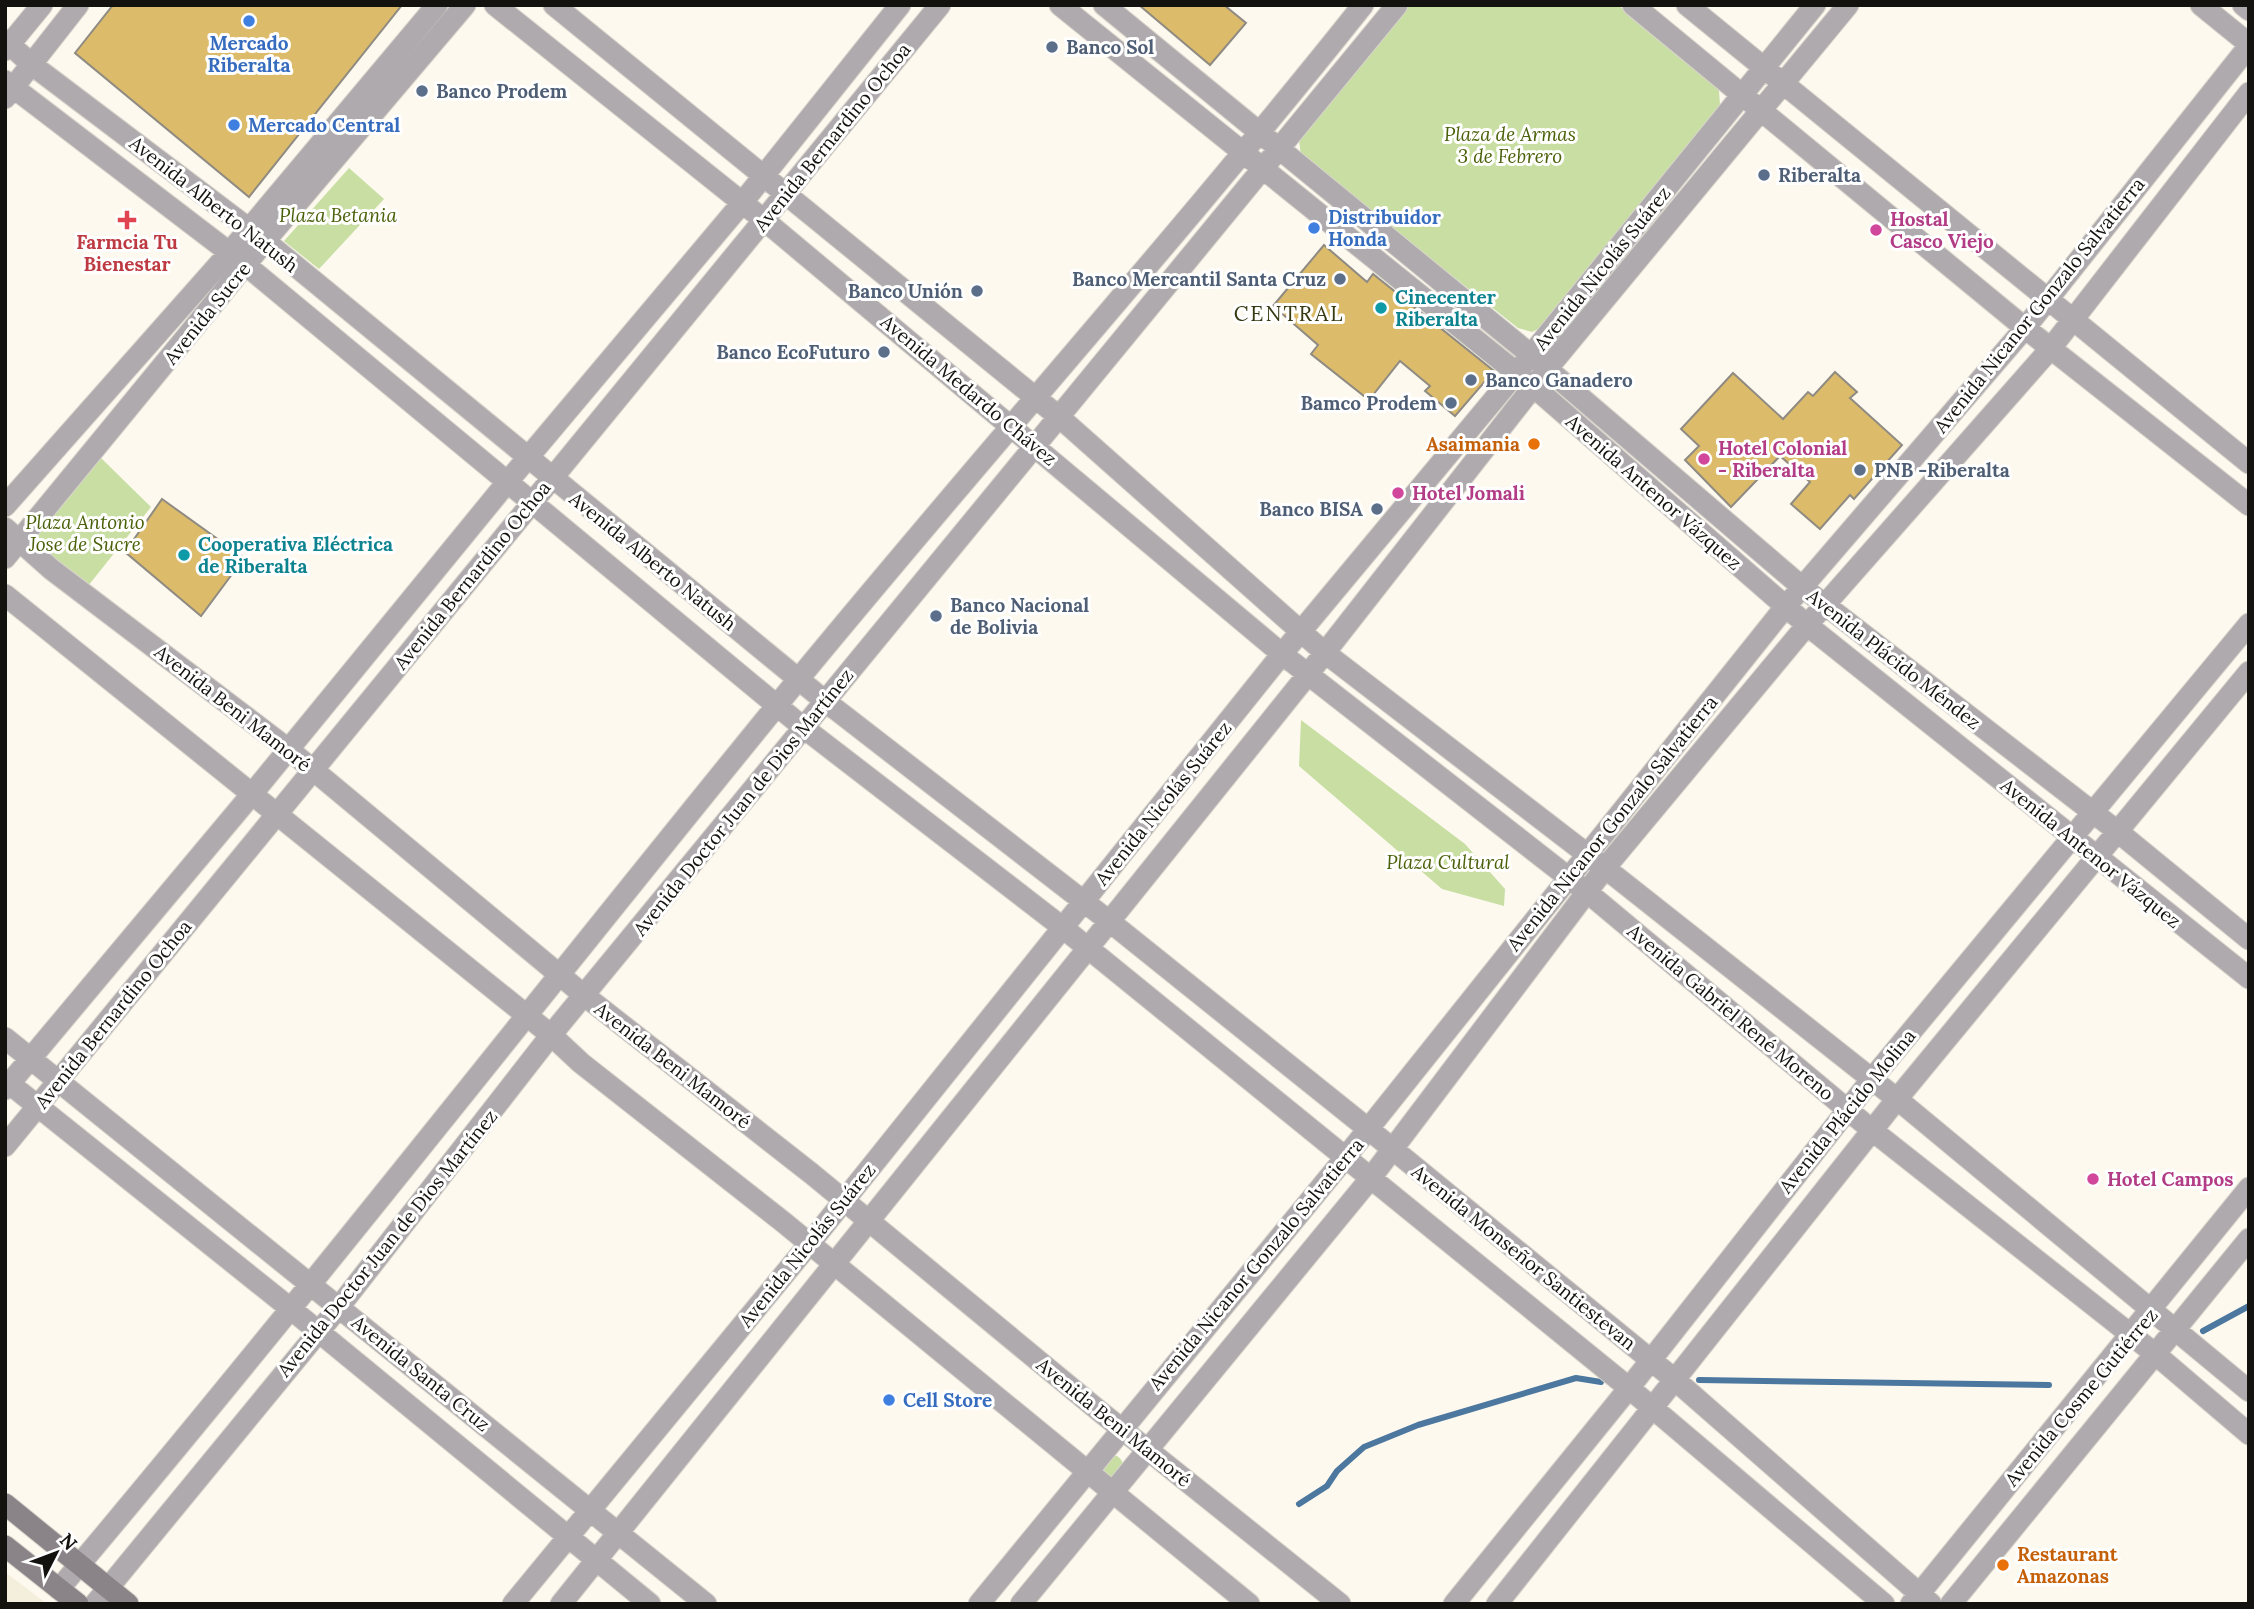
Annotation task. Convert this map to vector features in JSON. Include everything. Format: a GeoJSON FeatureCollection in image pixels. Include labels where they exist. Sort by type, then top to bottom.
{"type":"FeatureCollection","features":[{"type":"Feature","properties":{"kind":"main road"},"geometry":{"type":"LineString","coordinates":[[5,1503],[79,1564],[101,1596],[128,1604]]}},
{"type":"Feature","properties":{"kind":"main road"},"geometry":{"type":"LineString","coordinates":[[5,1546],[78,1604]]}},
{"type":"Feature","properties":{"kind":"street"},"geometry":{"type":"LineString","coordinates":[[7,45],[42,5]]}},
{"type":"Feature","properties":{"kind":"street"},"geometry":{"type":"LineString","coordinates":[[8,89],[78,5]]}},
{"type":"Feature","properties":{"kind":"street","name":"Avenida Sucre"},"geometry":{"type":"LineString","coordinates":[[5,558],[12,535],[247,266],[257,235],[436,5]]}},
{"type":"Feature","properties":{"kind":"street","name":"Avenida Sucre"},"geometry":{"type":"LineString","coordinates":[[5,506],[229,253],[257,235],[465,5]]}},
{"type":"Feature","properties":{"kind":"street","name":"Avenida Medardo Chávez"},"geometry":{"type":"LineString","coordinates":[[495,5],[764,220],[1282,654],[1309,673]]}},
{"type":"Feature","properties":{"kind":"street","name":"Avenida Medardo Chávez"},"geometry":{"type":"LineString","coordinates":[[554,5],[1058,416],[1324,652]]}},
{"type":"Feature","properties":{"kind":"street","name":"Avenida Bernardino Ochoa"},"geometry":{"type":"LineString","coordinates":[[7,1084],[252,794],[527,458],[742,203],[900,5]]}},
{"type":"Feature","properties":{"kind":"street","name":"Avenida Bernardino Ochoa"},"geometry":{"type":"LineString","coordinates":[[5,1146],[314,771],[532,499],[940,5]]}},
{"type":"Feature","properties":{"kind":"street","name":"Avenida Antenor Vázquez"},"geometry":{"type":"LineString","coordinates":[[1060,5],[1534,387],[1807,625],[2094,858],[2249,978]]}},
{"type":"Feature","properties":{"kind":"street"},"geometry":{"type":"LineString","coordinates":[[1104,5],[1539,362]]}},
{"type":"Feature","properties":{"kind":"street","name":"Avenida Doctor Juan de Dios Martínez"},"geometry":{"type":"LineString","coordinates":[[59,1589],[311,1286],[777,705],[1035,397],[1243,155],[1363,5]]}},
{"type":"Feature","properties":{"kind":"street","name":"Avenida Doctor Juan de Dios Martínez"},"geometry":{"type":"LineString","coordinates":[[101,1596],[339,1307],[551,1035],[1397,5]]}},
{"type":"Feature","properties":{"kind":"street"},"geometry":{"type":"LineString","coordinates":[[1633,5],[2025,328],[2249,505]]}},
{"type":"Feature","properties":{"kind":"street"},"geometry":{"type":"LineString","coordinates":[[1687,5],[2249,463]]}},
{"type":"Feature","properties":{"kind":"street","name":"Avenida Nicolás Suárez"},"geometry":{"type":"LineString","coordinates":[[561,1604],[1309,673],[1534,387],[1539,362],[1815,5]]}},
{"type":"Feature","properties":{"kind":"street","name":"Avenida Nicolás Suárez"},"geometry":{"type":"LineString","coordinates":[[513,1604],[810,1243],[1282,654],[1516,373],[1539,362],[1762,112],[1849,5]]}},
{"type":"Feature","properties":{"kind":"street"},"geometry":{"type":"LineString","coordinates":[[2201,5],[2249,45]]}},
{"type":"Feature","properties":{"kind":"street"},"geometry":{"type":"LineString","coordinates":[[2243,5],[2249,10]]}},
{"type":"Feature","properties":{"kind":"street","name":"Avenida Alberto Natush"},"geometry":{"type":"LineString","coordinates":[[7,45],[257,235],[825,701],[1109,920]]}},
{"type":"Feature","properties":{"kind":"street","name":"Avenida Nicanor Gonzalo Salvatierra"},"geometry":{"type":"LineString","coordinates":[[979,1604],[1086,1470],[1345,1158],[1786,606],[2025,328],[2249,45]]}},
{"type":"Feature","properties":{"kind":"street","name":"Avenida Alberto Natush"},"geometry":{"type":"LineString","coordinates":[[8,89],[247,266],[532,499],[777,705],[1062,928],[1086,950]]}},
{"type":"Feature","properties":{"kind":"street","name":"Avenida Nicanor Gonzalo Salvatierra"},"geometry":{"type":"LineString","coordinates":[[1021,1604],[1146,1448],[1370,1179],[1605,868],[1807,625],[2051,348],[2249,93]]}},
{"type":"Feature","properties":{"kind":"street","name":"Avenida Plácido Méndez"},"geometry":{"type":"LineString","coordinates":[[1539,362],[1802,587],[2117,831],[2249,940]]}},
{"type":"Feature","properties":{"kind":"street","name":"Avenida Beni Mamoré"},"geometry":{"type":"LineString","coordinates":[[12,535],[51,569],[288,749],[585,996],[844,1200],[1340,1604]]}},
{"type":"Feature","properties":{"kind":"street"},"geometry":{"type":"LineString","coordinates":[[5,595],[551,1035],[581,1063],[810,1243],[1248,1604]]}},
{"type":"Feature","properties":{"kind":"street","name":"Avenida Plácido Molina"},"geometry":{"type":"LineString","coordinates":[[1454,1604],[1629,1388],[1871,1080],[2091,811],[2249,624]]}},
{"type":"Feature","properties":{"kind":"street","name":"Avenida Gabriel René Moreno"},"geometry":{"type":"LineString","coordinates":[[1324,652],[1605,868],[1897,1099],[2249,1391]]}},
{"type":"Feature","properties":{"kind":"street","name":"Avenida Plácido Molina"},"geometry":{"type":"LineString","coordinates":[[1497,1604],[1897,1099],[2249,672]]}},
{"type":"Feature","properties":{"kind":"street","name":"Avenida Gabriel René Moreno"},"geometry":{"type":"LineString","coordinates":[[1309,673],[1587,892],[1873,1131],[2132,1335],[2249,1434]]}},
{"type":"Feature","properties":{"kind":"street","name":"Avenida Monseñor Santiestevan"},"geometry":{"type":"LineString","coordinates":[[1109,920],[1674,1379],[1920,1600]]}},
{"type":"Feature","properties":{"kind":"street","name":"Avenida Monseñor Santiestevan"},"geometry":{"type":"LineString","coordinates":[[1086,950],[1629,1388],[1884,1604]]}},
{"type":"Feature","properties":{"kind":"street","name":"Avenida Santa Cruz"},"geometry":{"type":"LineString","coordinates":[[5,1038],[706,1604]]}},
{"type":"Feature","properties":{"kind":"street","name":"Avenida Santa Cruz"},"geometry":{"type":"LineString","coordinates":[[7,1084],[291,1309],[650,1604]]}},
{"type":"Feature","properties":{"kind":"street","name":"Avenida Cosme Gutiérrez"},"geometry":{"type":"LineString","coordinates":[[1920,1600],[2249,1188]]}},
{"type":"Feature","properties":{"kind":"street","name":"Avenida Cosme Gutiérrez"},"geometry":{"type":"LineString","coordinates":[[1951,1604],[2249,1239]]}},
{"type":"Feature","properties":{"kind":"shaded area"},"geometry":{"type":"Polygon","coordinates":[[[5,1572],[47,1604],[5,1604],[5,1572]]]}},
{"type":"Feature","properties":{"kind":"green space","name":"Plaza de Armas 3 de Febrero"},"geometry":{"type":"Polygon","coordinates":[[[1409,5],[1618,5],[1715,83],[1719,91],[1720,105],[1546,325],[1532,332],[1518,328],[1301,156],[1299,140],[1409,5]]]}},
{"type":"Feature","properties":{"kind":"green space","name":"Plaza Betania"},"geometry":{"type":"Polygon","coordinates":[[[349,168],[384,199],[319,269],[284,241],[349,168]]]}},
{"type":"Feature","properties":{"kind":"green space","name":"Plaza Antonio Jose de Sucre"},"geometry":{"type":"Polygon","coordinates":[[[101,458],[151,507],[88,586],[32,539],[101,458]]]}},
{"type":"Feature","properties":{"kind":"green space","name":"Plaza Cultural"},"geometry":{"type":"Polygon","coordinates":[[[1301,720],[1465,844],[1505,889],[1504,906],[1442,889],[1299,766],[1301,720]]]}},
{"type":"Feature","properties":{"kind":"green space"},"geometry":{"type":"Polygon","coordinates":[[[1112,1455],[1120,1458],[1123,1466],[1120,1474],[1112,1477],[1104,1474],[1101,1466],[1104,1458],[1112,1455]]]}},
{"type":"Feature","properties":{"kind":"building","name":"Mercado Central"},"geometry":{"type":"Polygon","coordinates":[[[113,5],[402,5],[249,197],[75,53],[113,5]]]}},
{"type":"Feature","properties":{"kind":"building"},"geometry":{"type":"Polygon","coordinates":[[[1139,5],[1224,5],[1246,23],[1210,65],[1139,5]]]}},
{"type":"Feature","properties":{"kind":"building"},"geometry":{"type":"Polygon","coordinates":[[[1324,245],[1367,282],[1373,274],[1494,371],[1455,416],[1425,391],[1430,386],[1400,361],[1369,400],[1311,354],[1318,345],[1273,306],[1324,245]]]}},
{"type":"Feature","properties":{"kind":"building"},"geometry":{"type":"Polygon","coordinates":[[[1835,372],[1857,392],[1850,398],[1902,445],[1854,499],[1850,495],[1820,529],[1791,504],[1810,482],[1780,456],[1731,507],[1685,460],[1699,446],[1681,429],[1733,373],[1783,419],[1808,392],[1813,396],[1835,372]]]}},
{"type":"Feature","properties":{"kind":"building","name":"Cooperativa Eléctrica de Riberalta"},"geometry":{"type":"Polygon","coordinates":[[[162,499],[244,558],[201,616],[125,552],[162,499]]]}},
{"type":"Feature","properties":{"kind":"waterway"},"geometry":{"type":"LineString","coordinates":[[2203,1331],[2249,1306]]}},
{"type":"Feature","properties":{"kind":"waterway"},"geometry":{"type":"LineString","coordinates":[[1299,1504],[1327,1486],[1337,1471],[1364,1447],[1418,1425],[1576,1378],[1601,1382]]}},
{"type":"Feature","properties":{"kind":"waterway"},"geometry":{"type":"LineString","coordinates":[[1699,1380],[2049,1385]]}},
{"type":"Feature","properties":{"kind":"place","name":"Mercado Riberalta"},"geometry":{"type":"Point","coordinates":[249,21]}},
{"type":"Feature","properties":{"kind":"place","name":"Banco Sol"},"geometry":{"type":"Point","coordinates":[1052,47]}},
{"type":"Feature","properties":{"kind":"place","name":"Banco Prodem"},"geometry":{"type":"Point","coordinates":[422,91]}},
{"type":"Feature","properties":{"kind":"place","name":"Mercado Central"},"geometry":{"type":"Point","coordinates":[234,125]}},
{"type":"Feature","properties":{"kind":"place","name":"Riberalta"},"geometry":{"type":"Point","coordinates":[1764,175]}},
{"type":"Feature","properties":{"kind":"place","name":"Farmcia Tu Bienestar"},"geometry":{"type":"Point","coordinates":[127,220]}},
{"type":"Feature","properties":{"kind":"place","name":"Distribuidor Honda"},"geometry":{"type":"Point","coordinates":[1314,228]}},
{"type":"Feature","properties":{"kind":"place","name":"Hostal Casco Viejo"},"geometry":{"type":"Point","coordinates":[1876,230]}},
{"type":"Feature","properties":{"kind":"place","name":"Banco Mercantil Santa Cruz"},"geometry":{"type":"Point","coordinates":[1340,279]}},
{"type":"Feature","properties":{"kind":"place","name":"Banco Unión"},"geometry":{"type":"Point","coordinates":[977,291]}},
{"type":"Feature","properties":{"kind":"place","name":"Cinecenter Riberalta"},"geometry":{"type":"Point","coordinates":[1381,308]}},
{"type":"Feature","properties":{"kind":"place","name":"Banco EcoFuturo"},"geometry":{"type":"Point","coordinates":[884,352]}},
{"type":"Feature","properties":{"kind":"place","name":"Banco Ganadero"},"geometry":{"type":"Point","coordinates":[1471,380]}},
{"type":"Feature","properties":{"kind":"place","name":"Bamco Prodem"},"geometry":{"type":"Point","coordinates":[1451,403]}},
{"type":"Feature","properties":{"kind":"place","name":"Asaimania"},"geometry":{"type":"Point","coordinates":[1534,444]}},
{"type":"Feature","properties":{"kind":"place","name":"Hotel Colonial - Riberalta"},"geometry":{"type":"Point","coordinates":[1704,459]}},
{"type":"Feature","properties":{"kind":"place","name":"PNB -Riberalta"},"geometry":{"type":"Point","coordinates":[1860,470]}},
{"type":"Feature","properties":{"kind":"place","name":"Hotel Jomali"},"geometry":{"type":"Point","coordinates":[1398,493]}},
{"type":"Feature","properties":{"kind":"place","name":"Banco BISA"},"geometry":{"type":"Point","coordinates":[1377,509]}},
{"type":"Feature","properties":{"kind":"place","name":"Cooperativa Eléctrica de Riberalta"},"geometry":{"type":"Point","coordinates":[184,555]}},
{"type":"Feature","properties":{"kind":"place","name":"Banco Nacional de Bolivia"},"geometry":{"type":"Point","coordinates":[936,616]}},
{"type":"Feature","properties":{"kind":"place","name":"Hotel Campos"},"geometry":{"type":"Point","coordinates":[2093,1179]}},
{"type":"Feature","properties":{"kind":"place","name":"Cell Store"},"geometry":{"type":"Point","coordinates":[889,1400]}},
{"type":"Feature","properties":{"kind":"place","name":"Restaurant Amazonas"},"geometry":{"type":"Point","coordinates":[2003,1565]}},
{"type":"Feature","properties":{"kind":"district","name":"CENTRAL"},"geometry":{"type":"Point","coordinates":[1289,314]}}]}
